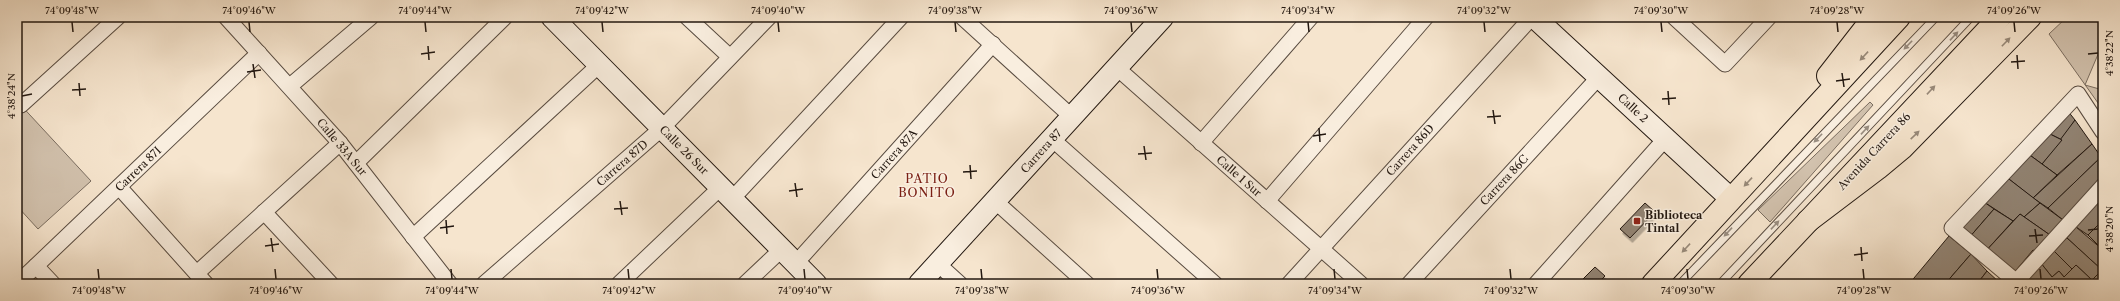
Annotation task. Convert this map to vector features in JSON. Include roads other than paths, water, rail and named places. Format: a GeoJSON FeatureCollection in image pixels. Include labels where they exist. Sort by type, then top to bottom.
{"type":"FeatureCollection","features":[{"type":"Feature","properties":{"kind":"main road"},"geometry":{"type":"LineString","coordinates":[[1764,164],[1806,105],[1874,17]]}},
{"type":"Feature","properties":{"kind":"main road"},"geometry":{"type":"LineString","coordinates":[[1653,284],[1900,17]]}},
{"type":"Feature","properties":{"kind":"main road"},"geometry":{"type":"LineString","coordinates":[[1808,221],[1902,148],[2030,17]]}},
{"type":"Feature","properties":{"kind":"main road","name":"Avenida Carrera 86"},"geometry":{"type":"LineString","coordinates":[[1749,284],[1808,221],[1986,22]]}},
{"type":"Feature","properties":{"kind":"street"},"geometry":{"type":"LineString","coordinates":[[21,105],[118,17]]}},
{"type":"Feature","properties":{"kind":"street"},"geometry":{"type":"LineString","coordinates":[[290,86],[371,17]]}},
{"type":"Feature","properties":{"kind":"street"},"geometry":{"type":"LineString","coordinates":[[356,163],[505,17]]}},
{"type":"Feature","properties":{"kind":"street","name":"Calle 26 Sur"},"geometry":{"type":"LineString","coordinates":[[552,17],[816,284]]}},
{"type":"Feature","properties":{"kind":"street"},"geometry":{"type":"LineString","coordinates":[[687,17],[730,58]]}},
{"type":"Feature","properties":{"kind":"street","name":"Carrera 87D"},"geometry":{"type":"LineString","coordinates":[[484,284],[662,128],[769,17]]}},
{"type":"Feature","properties":{"kind":"street"},"geometry":{"type":"LineString","coordinates":[[619,284],[726,193],[901,17]]}},
{"type":"Feature","properties":{"kind":"street"},"geometry":{"type":"LineString","coordinates":[[962,17],[1072,116]]}},
{"type":"Feature","properties":{"kind":"street"},"geometry":{"type":"LineString","coordinates":[[1201,143],[1311,17]]}},
{"type":"Feature","properties":{"kind":"street"},"geometry":{"type":"LineString","coordinates":[[1267,201],[1426,17]]}},
{"type":"Feature","properties":{"kind":"street","name":"Calle 2"},"geometry":{"type":"LineString","coordinates":[[1533,17],[1731,199]]}},
{"type":"Feature","properties":{"kind":"street","name":"Carrera 86D"},"geometry":{"type":"LineString","coordinates":[[1289,284],[1533,17]]}},
{"type":"Feature","properties":{"kind":"street"},"geometry":{"type":"LineString","coordinates":[[1674,17],[1724,64],[1769,17]]}},
{"type":"Feature","properties":{"kind":"street","name":"Carrera 87"},"geometry":{"type":"LineString","coordinates":[[919,284],[1117,68],[1158,19]]}},
{"type":"Feature","properties":{"kind":"street","name":"Calle 33A Sur"},"geometry":{"type":"LineString","coordinates":[[235,20],[260,53],[340,143],[450,284]]}},
{"type":"Feature","properties":{"kind":"street","name":"Carrera 87A"},"geometry":{"type":"LineString","coordinates":[[745,284],[789,256],[993,44]]}},
{"type":"Feature","properties":{"kind":"street","name":"Carrera 87I"},"geometry":{"type":"LineString","coordinates":[[17,284],[260,53]]}},
{"type":"Feature","properties":{"kind":"street"},"geometry":{"type":"LineString","coordinates":[[413,237],[599,65]]}},
{"type":"Feature","properties":{"kind":"street","name":"Calle 1 Sur"},"geometry":{"type":"LineString","coordinates":[[1117,68],[1361,284]]}},
{"type":"Feature","properties":{"kind":"street","name":"Carrera 86C"},"geometry":{"type":"LineString","coordinates":[[1409,284],[1599,77]]}},
{"type":"Feature","properties":{"kind":"street"},"geometry":{"type":"LineString","coordinates":[[2103,132],[2078,94],[1952,228],[2018,283],[2103,186]]}},
{"type":"Feature","properties":{"kind":"street"},"geometry":{"type":"LineString","coordinates":[[1536,284],[1666,138]]}},
{"type":"Feature","properties":{"kind":"street"},"geometry":{"type":"LineString","coordinates":[[1052,139],[1215,284]]}},
{"type":"Feature","properties":{"kind":"street"},"geometry":{"type":"LineString","coordinates":[[118,187],[202,279],[264,212],[340,143]]}},
{"type":"Feature","properties":{"kind":"street"},"geometry":{"type":"LineString","coordinates":[[995,201],[1087,284]]}},
{"type":"Feature","properties":{"kind":"street"},"geometry":{"type":"LineString","coordinates":[[264,212],[332,284]]}},
{"type":"Feature","properties":{"kind":"street"},"geometry":{"type":"LineString","coordinates":[[938,264],[960,284]]}},
{"type":"Feature","properties":{"kind":"street"},"geometry":{"type":"LineString","coordinates":[[36,266],[53,284]]}},
{"type":"Feature","properties":{"kind":"lane"},"geometry":{"type":"LineString","coordinates":[[1680,284],[1936,17]]}},
{"type":"Feature","properties":{"kind":"lane"},"geometry":{"type":"LineString","coordinates":[[1720,284],[1986,22]]}},
{"type":"Feature","properties":{"kind":"place","name":"Biblioteca Tintal"},"geometry":{"type":"Point","coordinates":[1637,221]}},
{"type":"Feature","properties":{"kind":"district","name":"PATIO BONITO"},"geometry":{"type":"Point","coordinates":[927,185]}}]}
